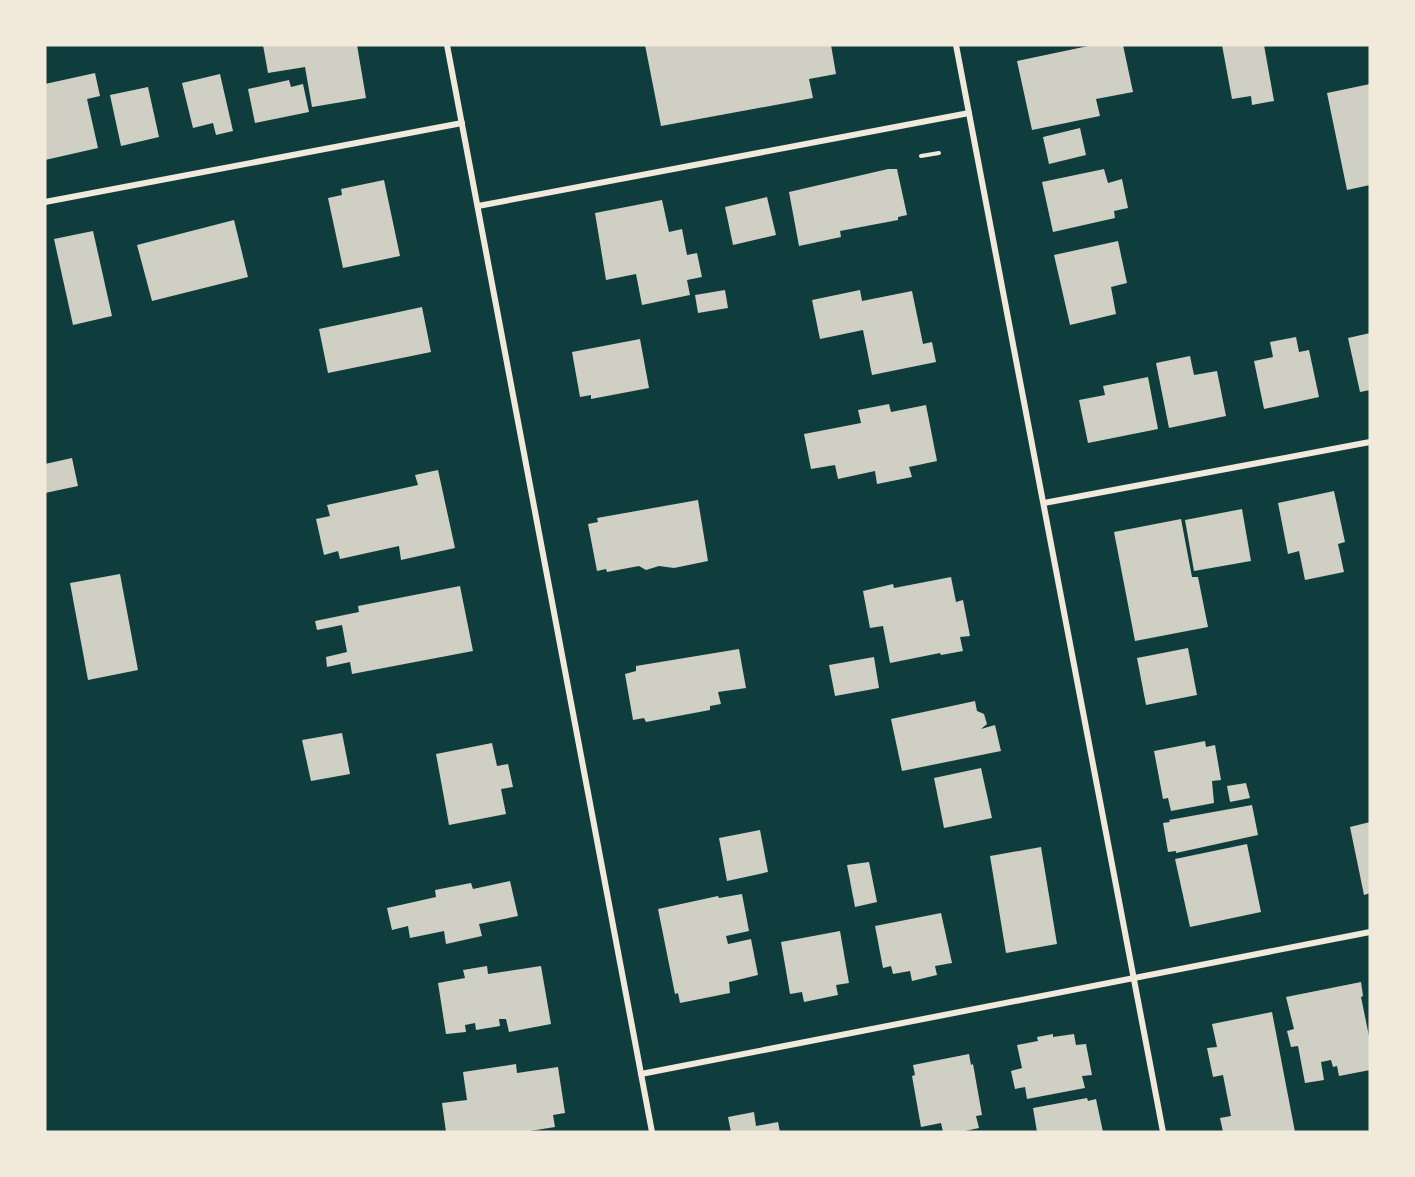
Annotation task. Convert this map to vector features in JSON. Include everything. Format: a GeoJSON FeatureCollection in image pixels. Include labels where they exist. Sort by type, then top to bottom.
{"type":"FeatureCollection","features":[{"type":"Feature","properties":{"kind":"street"},"geometry":{"type":"LineString","coordinates":[[447,45],[652,1132]]}},
{"type":"Feature","properties":{"kind":"street"},"geometry":{"type":"LineString","coordinates":[[956,45],[1163,1132]]}},
{"type":"Feature","properties":{"kind":"street"},"geometry":{"type":"LineString","coordinates":[[478,206],[969,112]]}},
{"type":"Feature","properties":{"kind":"street"},"geometry":{"type":"LineString","coordinates":[[45,202],[462,123]]}},
{"type":"Feature","properties":{"kind":"street"},"geometry":{"type":"LineString","coordinates":[[1044,503],[1370,442]]}},
{"type":"Feature","properties":{"kind":"street"},"geometry":{"type":"LineString","coordinates":[[641,1074],[1370,932]]}},
{"type":"Feature","properties":{"kind":"path"},"geometry":{"type":"LineString","coordinates":[[921,156],[939,153]]}},
{"type":"Feature","properties":{"kind":"building"},"geometry":{"type":"Polygon","coordinates":[[[263,45],[357,45],[366,98],[312,107],[305,67],[268,73],[263,45]]]}},
{"type":"Feature","properties":{"kind":"building"},"geometry":{"type":"Polygon","coordinates":[[[645,45],[831,45],[836,74],[809,79],[813,98],[661,126],[645,45]]]}},
{"type":"Feature","properties":{"kind":"building"},"geometry":{"type":"Polygon","coordinates":[[[1093,45],[1123,45],[1133,92],[1096,99],[1100,116],[1032,130],[1017,61],[1093,45]]]}},
{"type":"Feature","properties":{"kind":"building"},"geometry":{"type":"Polygon","coordinates":[[[1222,45],[1264,45],[1274,101],[1252,105],[1251,96],[1232,99],[1222,45]]]}},
{"type":"Feature","properties":{"kind":"building"},"geometry":{"type":"Polygon","coordinates":[[[95,73],[100,96],[87,99],[98,148],[45,160],[45,84],[95,73]]]}},
{"type":"Feature","properties":{"kind":"building"},"geometry":{"type":"Polygon","coordinates":[[[220,74],[233,131],[216,135],[213,123],[193,128],[182,83],[220,74]]]}},
{"type":"Feature","properties":{"kind":"building"},"geometry":{"type":"Polygon","coordinates":[[[289,80],[291,87],[303,84],[309,112],[255,123],[248,89],[289,80]]]}},
{"type":"Feature","properties":{"kind":"building"},"geometry":{"type":"Polygon","coordinates":[[[1370,84],[1370,185],[1347,190],[1327,93],[1370,84]]]}},
{"type":"Feature","properties":{"kind":"building"},"geometry":{"type":"Polygon","coordinates":[[[148,87],[159,137],[121,146],[110,95],[148,87]]]}},
{"type":"Feature","properties":{"kind":"building"},"geometry":{"type":"Polygon","coordinates":[[[1080,128],[1086,155],[1049,164],[1043,137],[1080,128]]]}},
{"type":"Feature","properties":{"kind":"building"},"geometry":{"type":"Polygon","coordinates":[[[888,169],[897,169],[907,215],[898,217],[898,220],[840,231],[841,237],[799,246],[789,192],[888,169]]]}},
{"type":"Feature","properties":{"kind":"building"},"geometry":{"type":"Polygon","coordinates":[[[1104,169],[1108,183],[1122,179],[1128,208],[1114,211],[1115,218],[1053,232],[1042,182],[1104,169]]]}},
{"type":"Feature","properties":{"kind":"building"},"geometry":{"type":"Polygon","coordinates":[[[384,180],[400,256],[343,268],[328,198],[342,195],[341,189],[384,180]]]}},
{"type":"Feature","properties":{"kind":"building"},"geometry":{"type":"Polygon","coordinates":[[[767,197],[776,235],[733,245],[725,207],[767,197]]]}},
{"type":"Feature","properties":{"kind":"building"},"geometry":{"type":"Polygon","coordinates":[[[662,200],[669,232],[682,229],[687,255],[697,253],[702,277],[687,280],[690,295],[642,305],[636,274],[606,280],[595,213],[662,200]]]}},
{"type":"Feature","properties":{"kind":"building"},"geometry":{"type":"Polygon","coordinates":[[[234,220],[248,277],[152,301],[137,245],[234,220]]]}},
{"type":"Feature","properties":{"kind":"building"},"geometry":{"type":"Polygon","coordinates":[[[93,231],[112,316],[73,325],[54,239],[93,231]]]}},
{"type":"Feature","properties":{"kind":"building"},"geometry":{"type":"Polygon","coordinates":[[[1118,241],[1127,283],[1111,287],[1116,314],[1070,325],[1054,255],[1118,241]]]}},
{"type":"Feature","properties":{"kind":"building"},"geometry":{"type":"Polygon","coordinates":[[[725,290],[728,308],[698,313],[695,295],[725,290]]]}},
{"type":"Feature","properties":{"kind":"building"},"geometry":{"type":"Polygon","coordinates":[[[860,290],[862,301],[912,291],[923,344],[932,342],[936,362],[872,375],[863,330],[820,339],[812,300],[860,290]]]}},
{"type":"Feature","properties":{"kind":"building"},"geometry":{"type":"Polygon","coordinates":[[[422,307],[431,352],[328,373],[319,329],[422,307]]]}},
{"type":"Feature","properties":{"kind":"building"},"geometry":{"type":"Polygon","coordinates":[[[1370,333],[1370,390],[1360,392],[1348,338],[1370,333]]]}},
{"type":"Feature","properties":{"kind":"building"},"geometry":{"type":"Polygon","coordinates":[[[1296,337],[1299,352],[1309,350],[1319,397],[1264,409],[1254,361],[1273,357],[1270,342],[1296,337]]]}},
{"type":"Feature","properties":{"kind":"building"},"geometry":{"type":"Polygon","coordinates":[[[640,339],[649,388],[591,399],[591,395],[580,397],[572,352],[640,339]]]}},
{"type":"Feature","properties":{"kind":"building"},"geometry":{"type":"Polygon","coordinates":[[[1190,356],[1194,375],[1217,371],[1226,416],[1169,428],[1156,363],[1190,356]]]}},
{"type":"Feature","properties":{"kind":"building"},"geometry":{"type":"Polygon","coordinates":[[[1148,377],[1158,429],[1088,443],[1079,400],[1105,395],[1103,386],[1148,377]]]}},
{"type":"Feature","properties":{"kind":"building"},"geometry":{"type":"Polygon","coordinates":[[[889,404],[891,412],[926,405],[937,461],[909,467],[912,477],[877,484],[875,471],[838,479],[835,465],[811,469],[804,434],[861,423],[858,410],[889,404]]]}},
{"type":"Feature","properties":{"kind":"building"},"geometry":{"type":"Polygon","coordinates":[[[72,458],[78,486],[45,493],[45,464],[72,458]]]}},
{"type":"Feature","properties":{"kind":"building"},"geometry":{"type":"Polygon","coordinates":[[[438,470],[455,548],[401,560],[399,546],[340,559],[338,551],[324,555],[316,519],[330,516],[327,505],[418,485],[415,475],[438,470]]]}},
{"type":"Feature","properties":{"kind":"building"},"geometry":{"type":"Polygon","coordinates":[[[1334,491],[1345,542],[1338,544],[1344,572],[1305,580],[1299,551],[1288,554],[1278,503],[1334,491]]]}},
{"type":"Feature","properties":{"kind":"building"},"geometry":{"type":"Polygon","coordinates":[[[698,500],[708,561],[674,568],[659,566],[646,570],[639,566],[607,572],[606,569],[597,571],[588,524],[598,522],[597,518],[698,500]]]}},
{"type":"Feature","properties":{"kind":"building"},"geometry":{"type":"Polygon","coordinates":[[[1242,509],[1251,561],[1194,571],[1185,520],[1242,509]]]}},
{"type":"Feature","properties":{"kind":"building"},"geometry":{"type":"Polygon","coordinates":[[[1181,519],[1192,577],[1198,577],[1208,627],[1135,641],[1114,532],[1181,519]]]}},
{"type":"Feature","properties":{"kind":"building"},"geometry":{"type":"Polygon","coordinates":[[[120,574],[138,670],[88,680],[70,583],[120,574]]]}},
{"type":"Feature","properties":{"kind":"building"},"geometry":{"type":"Polygon","coordinates":[[[951,577],[956,602],[963,600],[970,636],[960,637],[963,651],[890,663],[883,626],[870,628],[863,591],[893,584],[894,588],[951,577]]]}},
{"type":"Feature","properties":{"kind":"building"},"geometry":{"type":"Polygon","coordinates":[[[460,586],[473,651],[352,674],[350,662],[327,667],[326,657],[347,652],[342,625],[317,630],[315,621],[359,612],[358,606],[460,586]]]}},
{"type":"Feature","properties":{"kind":"building"},"geometry":{"type":"Polygon","coordinates":[[[1188,648],[1197,695],[1146,705],[1137,658],[1188,648]]]}},
{"type":"Feature","properties":{"kind":"building"},"geometry":{"type":"Polygon","coordinates":[[[739,649],[746,688],[718,692],[721,704],[710,706],[710,710],[646,722],[644,718],[633,720],[625,674],[636,671],[636,666],[739,649]]]}},
{"type":"Feature","properties":{"kind":"building"},"geometry":{"type":"Polygon","coordinates":[[[874,657],[879,688],[835,696],[829,665],[874,657]]]}},
{"type":"Feature","properties":{"kind":"building"},"geometry":{"type":"Polygon","coordinates":[[[975,701],[977,711],[984,714],[987,724],[981,729],[995,725],[1001,751],[902,771],[891,719],[975,701]]]}},
{"type":"Feature","properties":{"kind":"building"},"geometry":{"type":"Polygon","coordinates":[[[342,733],[350,774],[311,781],[302,740],[342,733]]]}},
{"type":"Feature","properties":{"kind":"building"},"geometry":{"type":"Polygon","coordinates":[[[1205,741],[1206,747],[1215,745],[1221,780],[1212,781],[1214,803],[1171,811],[1168,798],[1163,799],[1154,751],[1205,741]]]}},
{"type":"Feature","properties":{"kind":"building"},"geometry":{"type":"Polygon","coordinates":[[[492,743],[497,766],[508,764],[513,787],[501,789],[506,814],[449,825],[436,754],[492,743]]]}},
{"type":"Feature","properties":{"kind":"building"},"geometry":{"type":"Polygon","coordinates":[[[981,768],[992,818],[944,828],[934,778],[981,768]]]}},
{"type":"Feature","properties":{"kind":"building"},"geometry":{"type":"Polygon","coordinates":[[[1246,783],[1250,798],[1230,802],[1227,786],[1246,783]]]}},
{"type":"Feature","properties":{"kind":"building"},"geometry":{"type":"Polygon","coordinates":[[[1252,805],[1258,835],[1176,853],[1176,851],[1168,852],[1163,823],[1252,805]]]}},
{"type":"Feature","properties":{"kind":"building"},"geometry":{"type":"Polygon","coordinates":[[[1370,822],[1370,893],[1364,895],[1350,827],[1370,822]]]}},
{"type":"Feature","properties":{"kind":"building"},"geometry":{"type":"Polygon","coordinates":[[[760,830],[768,872],[727,881],[719,838],[760,830]]]}},
{"type":"Feature","properties":{"kind":"building"},"geometry":{"type":"Polygon","coordinates":[[[1247,844],[1261,912],[1190,927],[1175,859],[1247,844]]]}},
{"type":"Feature","properties":{"kind":"building"},"geometry":{"type":"Polygon","coordinates":[[[1041,847],[1057,944],[1006,953],[990,856],[1041,847]]]}},
{"type":"Feature","properties":{"kind":"building"},"geometry":{"type":"Polygon","coordinates":[[[869,862],[877,902],[855,907],[847,865],[869,862]]]}},
{"type":"Feature","properties":{"kind":"building"},"geometry":{"type":"Polygon","coordinates":[[[510,881],[518,916],[479,924],[482,936],[446,944],[444,931],[410,938],[408,926],[392,930],[387,908],[436,897],[435,890],[471,883],[473,889],[510,881]]]}},
{"type":"Feature","properties":{"kind":"building"},"geometry":{"type":"Polygon","coordinates":[[[742,894],[749,931],[726,936],[728,944],[751,939],[758,975],[729,982],[730,993],[680,1003],[678,993],[675,994],[658,909],[718,896],[719,898],[742,894]]]}},
{"type":"Feature","properties":{"kind":"building"},"geometry":{"type":"Polygon","coordinates":[[[941,913],[952,963],[935,966],[937,975],[912,981],[910,971],[893,974],[891,966],[883,968],[875,926],[941,913]]]}},
{"type":"Feature","properties":{"kind":"building"},"geometry":{"type":"Polygon","coordinates":[[[840,931],[849,983],[836,985],[838,995],[804,1002],[802,992],[790,994],[781,942],[840,931]]]}},
{"type":"Feature","properties":{"kind":"building"},"geometry":{"type":"Polygon","coordinates":[[[487,966],[488,974],[541,966],[551,1024],[509,1032],[506,1019],[499,1019],[500,1026],[476,1030],[475,1023],[465,1025],[466,1032],[446,1034],[438,983],[465,978],[463,970],[487,966]]]}},
{"type":"Feature","properties":{"kind":"building"},"geometry":{"type":"Polygon","coordinates":[[[1361,982],[1363,996],[1361,997],[1370,1041],[1370,1070],[1339,1076],[1337,1066],[1333,1067],[1331,1060],[1321,1062],[1324,1080],[1305,1083],[1298,1046],[1291,1047],[1287,1031],[1294,1029],[1286,997],[1361,982]]]}},
{"type":"Feature","properties":{"kind":"building"},"geometry":{"type":"Polygon","coordinates":[[[1272,1012],[1295,1132],[1223,1132],[1220,1118],[1231,1116],[1223,1075],[1213,1077],[1207,1048],[1217,1047],[1212,1024],[1272,1012]]]}},
{"type":"Feature","properties":{"kind":"building"},"geometry":{"type":"Polygon","coordinates":[[[1053,1034],[1053,1037],[1074,1034],[1076,1045],[1086,1044],[1092,1075],[1082,1076],[1085,1088],[1027,1099],[1025,1087],[1015,1089],[1011,1071],[1022,1068],[1017,1045],[1038,1041],[1037,1037],[1053,1034]]]}},
{"type":"Feature","properties":{"kind":"building"},"geometry":{"type":"Polygon","coordinates":[[[969,1054],[971,1065],[973,1064],[982,1115],[976,1116],[979,1128],[960,1132],[943,1132],[941,1123],[921,1127],[912,1076],[915,1075],[913,1065],[969,1054]]]}},
{"type":"Feature","properties":{"kind":"building"},"geometry":{"type":"Polygon","coordinates":[[[516,1064],[517,1073],[558,1067],[565,1113],[553,1115],[555,1127],[524,1132],[446,1132],[442,1103],[467,1100],[463,1072],[516,1064]]]}},
{"type":"Feature","properties":{"kind":"building"},"geometry":{"type":"Polygon","coordinates":[[[1087,1098],[1088,1101],[1096,1099],[1103,1132],[1037,1132],[1033,1108],[1087,1098]]]}},
{"type":"Feature","properties":{"kind":"building"},"geometry":{"type":"Polygon","coordinates":[[[754,1112],[756,1126],[778,1122],[780,1132],[731,1132],[728,1117],[754,1112]]]}}]}
